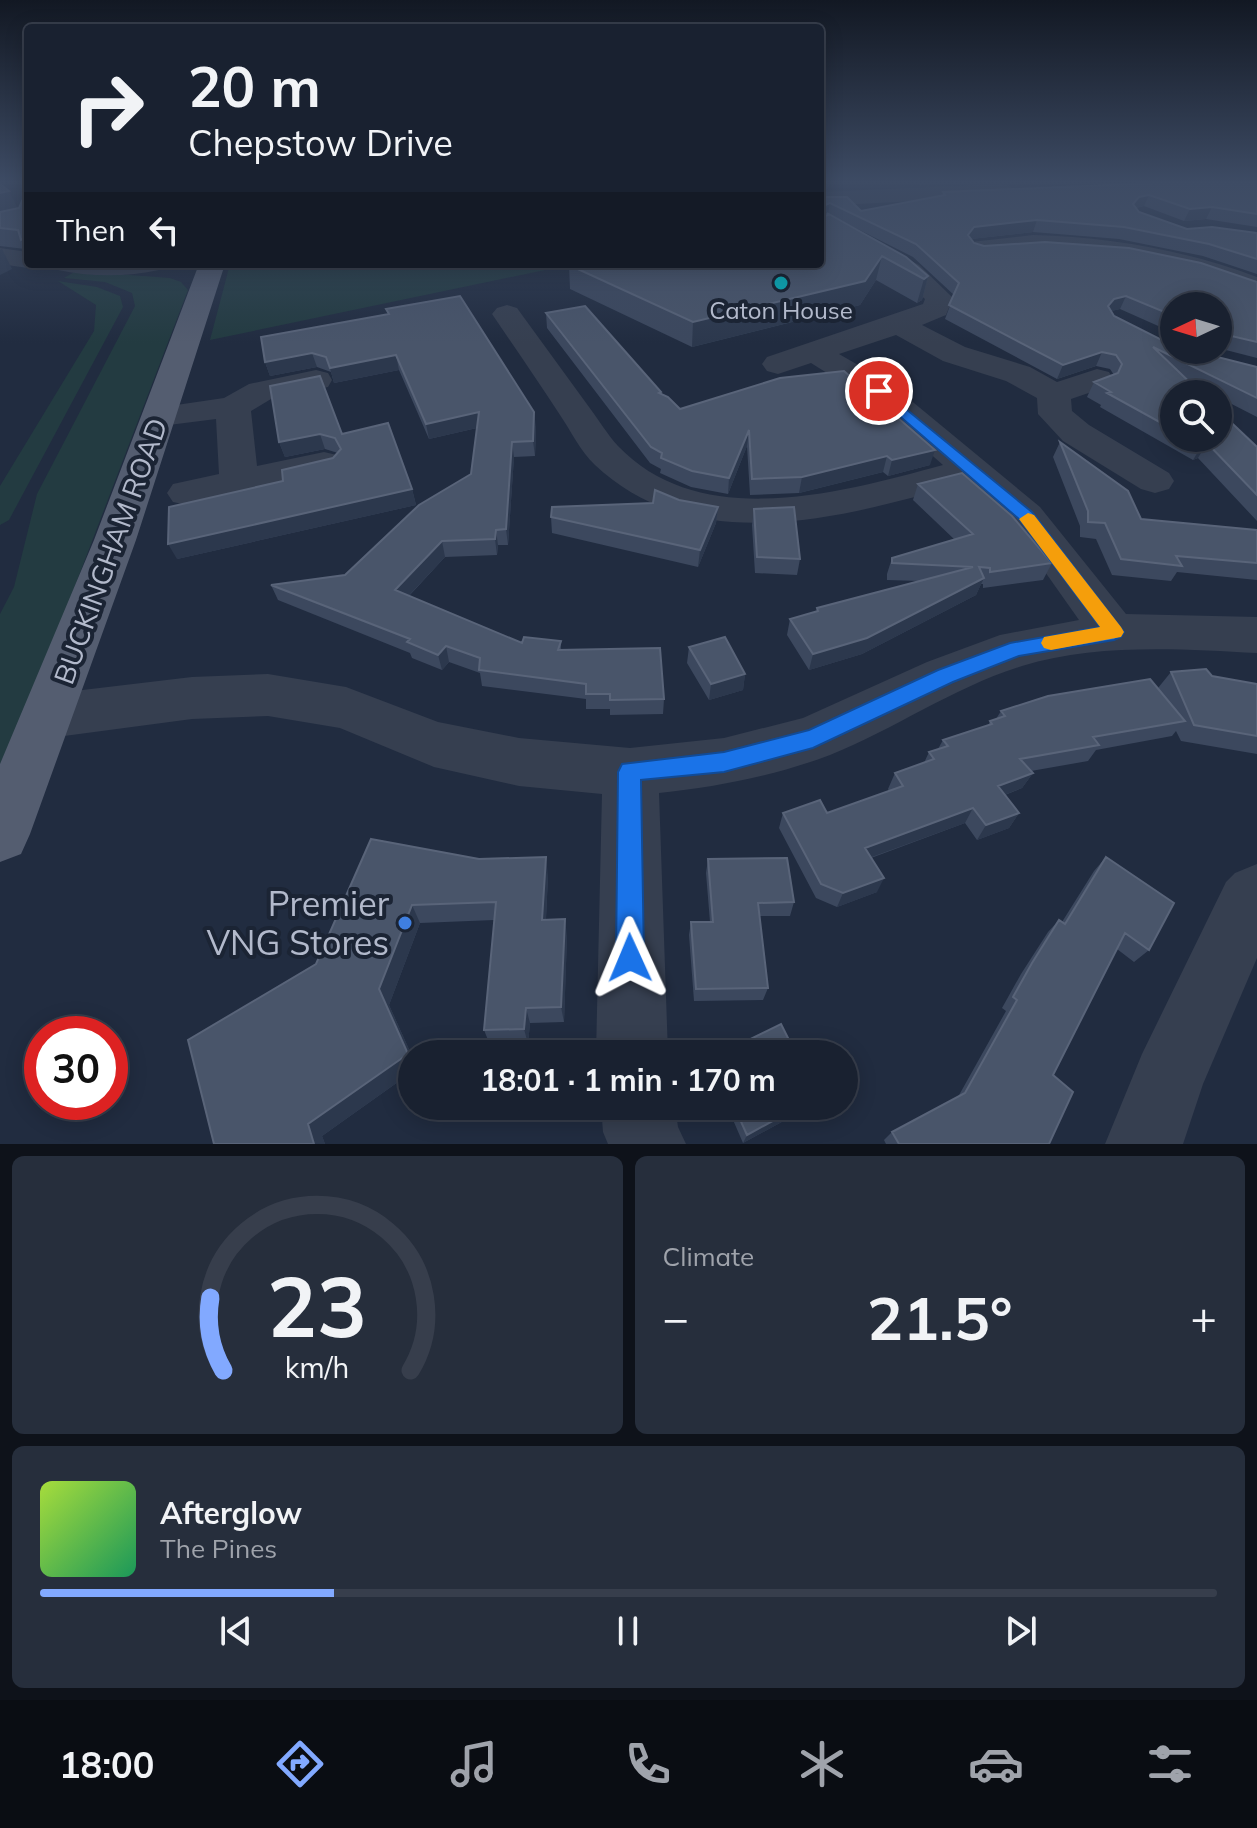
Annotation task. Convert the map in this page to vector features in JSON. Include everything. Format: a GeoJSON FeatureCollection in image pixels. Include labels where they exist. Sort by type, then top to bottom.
{"type":"FeatureCollection","features":[{"type":"Feature","properties":{"kind":"main road","name":"BUCKINGHAM ROAD"},"geometry":{"type":"LineString","coordinates":[[10,811],[49,716],[161,416],[211,268]]}},
{"type":"Feature","properties":{"kind":"street"},"geometry":{"type":"LineString","coordinates":[[855,239],[909,269],[927,283],[939,298],[936,309],[796,358],[879,391],[973,469],[1026,516],[1114,632]]}},
{"type":"Feature","properties":{"kind":"street"},"geometry":{"type":"LineString","coordinates":[[980,247],[1043,243],[1168,256],[1257,286]]}},
{"type":"Feature","properties":{"kind":"street"},"geometry":{"type":"LineString","coordinates":[[0,256],[24,259]]}},
{"type":"Feature","properties":{"kind":"street"},"geometry":{"type":"LineString","coordinates":[[507,314],[606,455],[637,481],[682,500],[734,509],[787,512],[842,505],[973,469]]}},
{"type":"Feature","properties":{"kind":"street"},"geometry":{"type":"LineString","coordinates":[[898,324],[954,354],[1018,374],[1054,394],[1097,379]]}},
{"type":"Feature","properties":{"kind":"street"},"geometry":{"type":"LineString","coordinates":[[161,416],[233,407],[261,391],[316,380]]}},
{"type":"Feature","properties":{"kind":"street"},"geometry":{"type":"LineString","coordinates":[[1054,394],[1055,414],[1076,433],[1157,483]]}},
{"type":"Feature","properties":{"kind":"street"},"geometry":{"type":"LineString","coordinates":[[233,407],[239,482]]}},
{"type":"Feature","properties":{"kind":"street"},"geometry":{"type":"LineString","coordinates":[[187,493],[324,463]]}},
{"type":"Feature","properties":{"kind":"street"},"geometry":{"type":"LineString","coordinates":[[49,716],[192,698],[268,695],[346,708],[434,744],[519,762],[630,772],[724,762],[813,738],[945,676],[1017,648],[1114,632],[1257,635]]}},
{"type":"Feature","properties":{"kind":"street"},"geometry":{"type":"LineString","coordinates":[[630,772],[632,1040]]}},
{"type":"Feature","properties":{"kind":"street"},"geometry":{"type":"LineString","coordinates":[[1144,1144],[1168,1080],[1248,904],[1257,895]]}},
{"type":"Feature","properties":{"kind":"street"},"geometry":{"type":"LineString","coordinates":[[640,1120],[647,1144]]}},
{"type":"Feature","properties":{"kind":"green space"},"geometry":{"type":"Polygon","coordinates":[[[229,268],[555,268],[210,340],[229,268]]]}},
{"type":"Feature","properties":{"kind":"green space"},"geometry":{"type":"Polygon","coordinates":[[[76,271],[170,278],[181,282],[188,290],[52,646],[0,765],[0,614],[14,587],[37,494],[135,306],[132,293],[105,282],[64,278],[76,271]]]}},
{"type":"Feature","properties":{"kind":"green space"},"geometry":{"type":"Polygon","coordinates":[[[58,281],[97,287],[120,296],[123,307],[9,520],[0,525],[0,486],[94,331],[96,305],[58,281]]]}},
{"type":"Feature","properties":{"kind":"building"},"geometry":{"type":"Polygon","coordinates":[[[824,236],[869,236],[906,257],[928,276],[924,279],[882,256],[865,281],[693,322],[576,268],[824,268],[824,236]]]}},
{"type":"Feature","properties":{"kind":"building"},"geometry":{"type":"Polygon","coordinates":[[[900,236],[969,236],[974,243],[984,246],[1045,242],[1129,248],[1201,263],[1257,282],[1257,342],[1232,336],[1232,292],[1160,292],[1160,310],[1126,296],[1114,299],[1108,306],[1114,316],[1160,339],[1160,350],[1153,347],[1160,354],[1160,364],[1171,364],[1187,380],[1160,380],[1160,422],[1107,393],[1111,392],[1094,382],[1118,373],[1122,364],[1116,355],[1102,352],[1063,365],[949,305],[959,283],[916,244],[900,236]]]}},
{"type":"Feature","properties":{"kind":"building"},"geometry":{"type":"Polygon","coordinates":[[[1171,236],[1257,236],[1257,259],[1209,244],[1171,236]]]}},
{"type":"Feature","properties":{"kind":"building"},"geometry":{"type":"Polygon","coordinates":[[[460,296],[534,412],[533,441],[512,442],[506,529],[496,530],[495,539],[442,541],[395,590],[522,643],[524,637],[561,641],[558,650],[660,648],[664,699],[610,700],[610,694],[586,694],[586,684],[479,670],[480,658],[446,646],[438,655],[407,642],[410,639],[271,585],[345,575],[419,505],[471,474],[479,412],[426,424],[396,355],[330,368],[326,357],[312,353],[265,362],[261,337],[389,314],[386,309],[460,296]]]}},
{"type":"Feature","properties":{"kind":"building"},"geometry":{"type":"Polygon","coordinates":[[[585,306],[659,393],[680,409],[780,378],[844,371],[935,450],[892,460],[887,456],[802,477],[752,479],[749,430],[729,478],[692,471],[661,458],[662,453],[651,447],[546,313],[585,306]]]}},
{"type":"Feature","properties":{"kind":"building"},"geometry":{"type":"Polygon","coordinates":[[[1232,361],[1257,367],[1257,398],[1232,386],[1232,380],[1220,380],[1188,364],[1232,364],[1232,361]]]}},
{"type":"Feature","properties":{"kind":"building"},"geometry":{"type":"Polygon","coordinates":[[[320,376],[342,434],[388,423],[412,489],[168,544],[169,507],[283,481],[282,470],[333,458],[341,449],[335,438],[320,434],[279,442],[270,386],[320,376]]]}},
{"type":"Feature","properties":{"kind":"building"},"geometry":{"type":"Polygon","coordinates":[[[1232,423],[1257,447],[1257,495],[1216,452],[1232,452],[1232,423]]]}},
{"type":"Feature","properties":{"kind":"building"},"geometry":{"type":"Polygon","coordinates":[[[1060,442],[1128,491],[1141,519],[1257,530],[1257,563],[1176,556],[1182,566],[1121,559],[1105,523],[1088,522],[1088,511],[1060,442]]]}},
{"type":"Feature","properties":{"kind":"building"},"geometry":{"type":"Polygon","coordinates":[[[962,473],[1012,516],[1052,563],[990,572],[990,568],[979,567],[984,578],[867,638],[813,654],[790,619],[818,611],[817,608],[973,567],[892,563],[892,558],[973,534],[918,484],[962,473]]]}},
{"type":"Feature","properties":{"kind":"building"},"geometry":{"type":"Polygon","coordinates":[[[655,490],[679,500],[718,507],[700,550],[551,517],[552,507],[653,503],[655,490]]]}},
{"type":"Feature","properties":{"kind":"building"},"geometry":{"type":"Polygon","coordinates":[[[794,507],[800,559],[757,557],[754,509],[794,507]]]}},
{"type":"Feature","properties":{"kind":"building"},"geometry":{"type":"Polygon","coordinates":[[[725,637],[745,674],[711,684],[689,647],[725,637]]]}},
{"type":"Feature","properties":{"kind":"building"},"geometry":{"type":"Polygon","coordinates":[[[1206,669],[1212,676],[1257,684],[1257,736],[1194,725],[1171,672],[1206,669]]]}},
{"type":"Feature","properties":{"kind":"building"},"geometry":{"type":"Polygon","coordinates":[[[1150,679],[1185,721],[1093,737],[1099,745],[1020,759],[1033,773],[998,786],[1019,813],[986,825],[973,808],[865,848],[884,878],[843,893],[821,884],[783,813],[820,800],[827,813],[903,786],[895,773],[934,759],[929,752],[948,746],[943,740],[992,724],[990,721],[1005,716],[1001,711],[1048,696],[1150,679]]]}},
{"type":"Feature","properties":{"kind":"building"},"geometry":{"type":"Polygon","coordinates":[[[371,839],[479,859],[546,857],[542,920],[565,919],[561,1007],[526,1008],[524,1029],[484,1030],[496,902],[412,905],[379,989],[402,1040],[398,1040],[398,1061],[308,1124],[314,1144],[214,1144],[188,1040],[316,964],[371,839]]]}},
{"type":"Feature","properties":{"kind":"building"},"geometry":{"type":"Polygon","coordinates":[[[1106,857],[1174,903],[1149,950],[1125,933],[1053,1075],[1073,1092],[1049,1144],[899,1144],[892,1132],[965,1093],[1017,1000],[1013,997],[1032,963],[1059,920],[1065,924],[1106,857]]]}},
{"type":"Feature","properties":{"kind":"building"},"geometry":{"type":"Polygon","coordinates":[[[787,858],[794,902],[758,903],[768,988],[696,989],[691,922],[713,922],[708,859],[787,858]]]}},
{"type":"Feature","properties":{"kind":"building"},"geometry":{"type":"Polygon","coordinates":[[[781,1024],[789,1040],[748,1040],[781,1024]]]}},
{"type":"Feature","properties":{"kind":"building"},"geometry":{"type":"Polygon","coordinates":[[[740,1120],[774,1120],[747,1135],[740,1120]]]}},
{"type":"Feature","properties":{"kind":"slow traffic"},"geometry":{"type":"LineString","coordinates":[[1028,519],[1114,632],[1051,643]]}},
{"type":"Feature","properties":{"kind":"place","name":"Caton House"},"geometry":{"type":"Point","coordinates":[781,283]}},
{"type":"Feature","properties":{"kind":"place","name":"Premier VNG Stores"},"geometry":{"type":"Point","coordinates":[405,923]}},
{"type":"Feature","properties":{"kind":"route"},"geometry":{"type":"LineString","coordinates":[[630,958],[630,772],[724,762],[813,738],[945,676],[1017,648],[1114,632],[1026,516],[879,391]]}}]}
